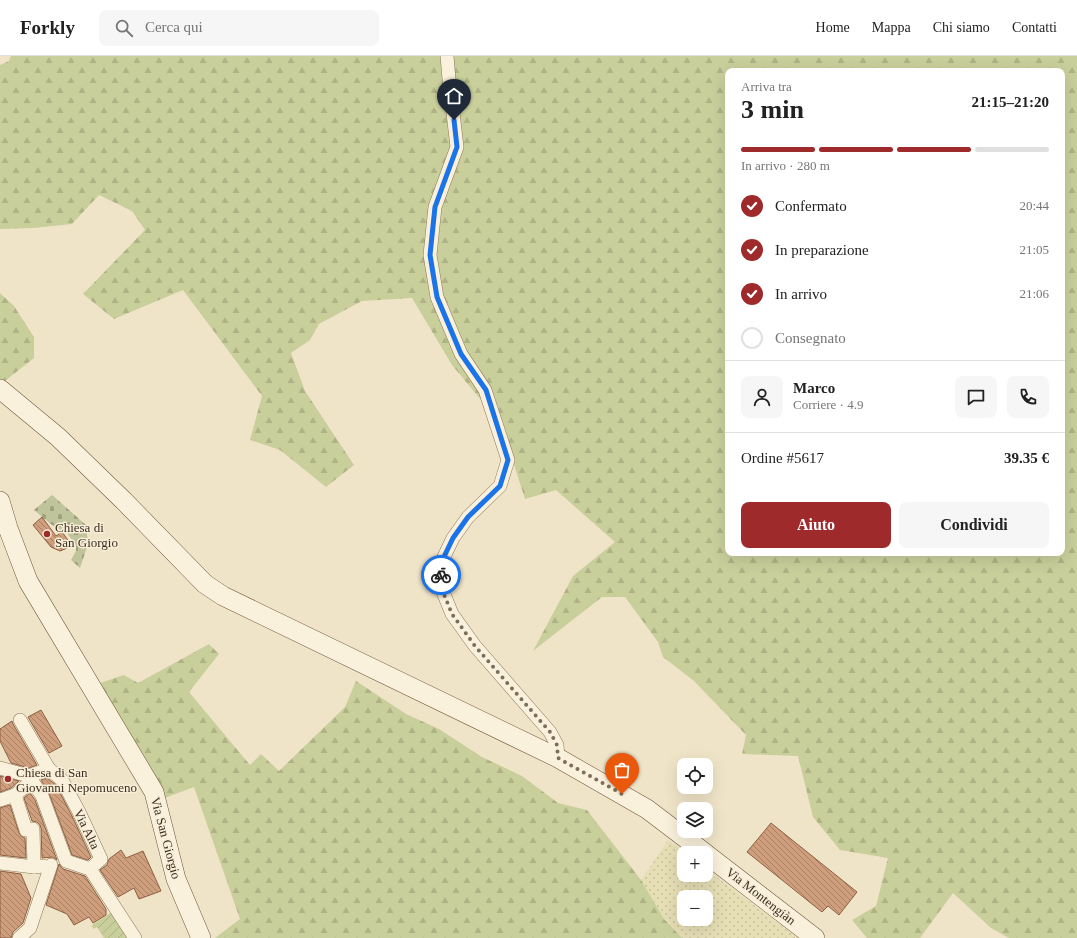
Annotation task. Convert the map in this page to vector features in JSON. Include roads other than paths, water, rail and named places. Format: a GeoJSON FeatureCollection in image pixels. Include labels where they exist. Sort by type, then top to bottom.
{"type":"FeatureCollection","features":[{"type":"Feature","properties":{"kind":"street"},"geometry":{"type":"LineString","coordinates":[[447,56],[457,147],[435,207],[430,255],[437,297],[461,354],[486,390],[508,460],[500,486],[468,517],[453,538],[441,563],[441,587],[452,614],[475,646],[550,732],[557,745],[558,758]]}},
{"type":"Feature","properties":{"kind":"street","name":"Via Montengiàn"},"geometry":{"type":"LineString","coordinates":[[0,389],[58,437],[124,501],[205,584],[223,596],[558,758],[648,809],[695,846]]}},
{"type":"Feature","properties":{"kind":"street","name":"Via San Giorgio"},"geometry":{"type":"LineString","coordinates":[[0,501],[8,528],[28,581],[154,792],[176,879],[201,938]]}},
{"type":"Feature","properties":{"kind":"street","name":"Via Alta"},"geometry":{"type":"LineString","coordinates":[[20,720],[49,769],[62,780],[79,812],[101,859],[90,869]]}},
{"type":"Feature","properties":{"kind":"street"},"geometry":{"type":"LineString","coordinates":[[0,768],[30,779],[42,796],[66,862]]}},
{"type":"Feature","properties":{"kind":"street"},"geometry":{"type":"LineString","coordinates":[[0,800],[15,795],[30,779],[49,769]]}},
{"type":"Feature","properties":{"kind":"street"},"geometry":{"type":"LineString","coordinates":[[15,795],[26,830],[33,829],[34,868]]}},
{"type":"Feature","properties":{"kind":"street","name":"Via Montengiàn"},"geometry":{"type":"LineString","coordinates":[[713,860],[815,938]]}},
{"type":"Feature","properties":{"kind":"street"},"geometry":{"type":"LineString","coordinates":[[0,863],[34,868],[66,862],[90,869],[134,938]]}},
{"type":"Feature","properties":{"kind":"street"},"geometry":{"type":"LineString","coordinates":[[19,938],[30,928],[51,865]]}},
{"type":"Feature","properties":{"kind":"place","name":"Chiesa di San Giorgio"},"geometry":{"type":"Point","coordinates":[47,534]}},
{"type":"Feature","properties":{"kind":"place","name":"Chiesa di San Giovanni Nepomuceno"},"geometry":{"type":"Point","coordinates":[8,779]}}]}
